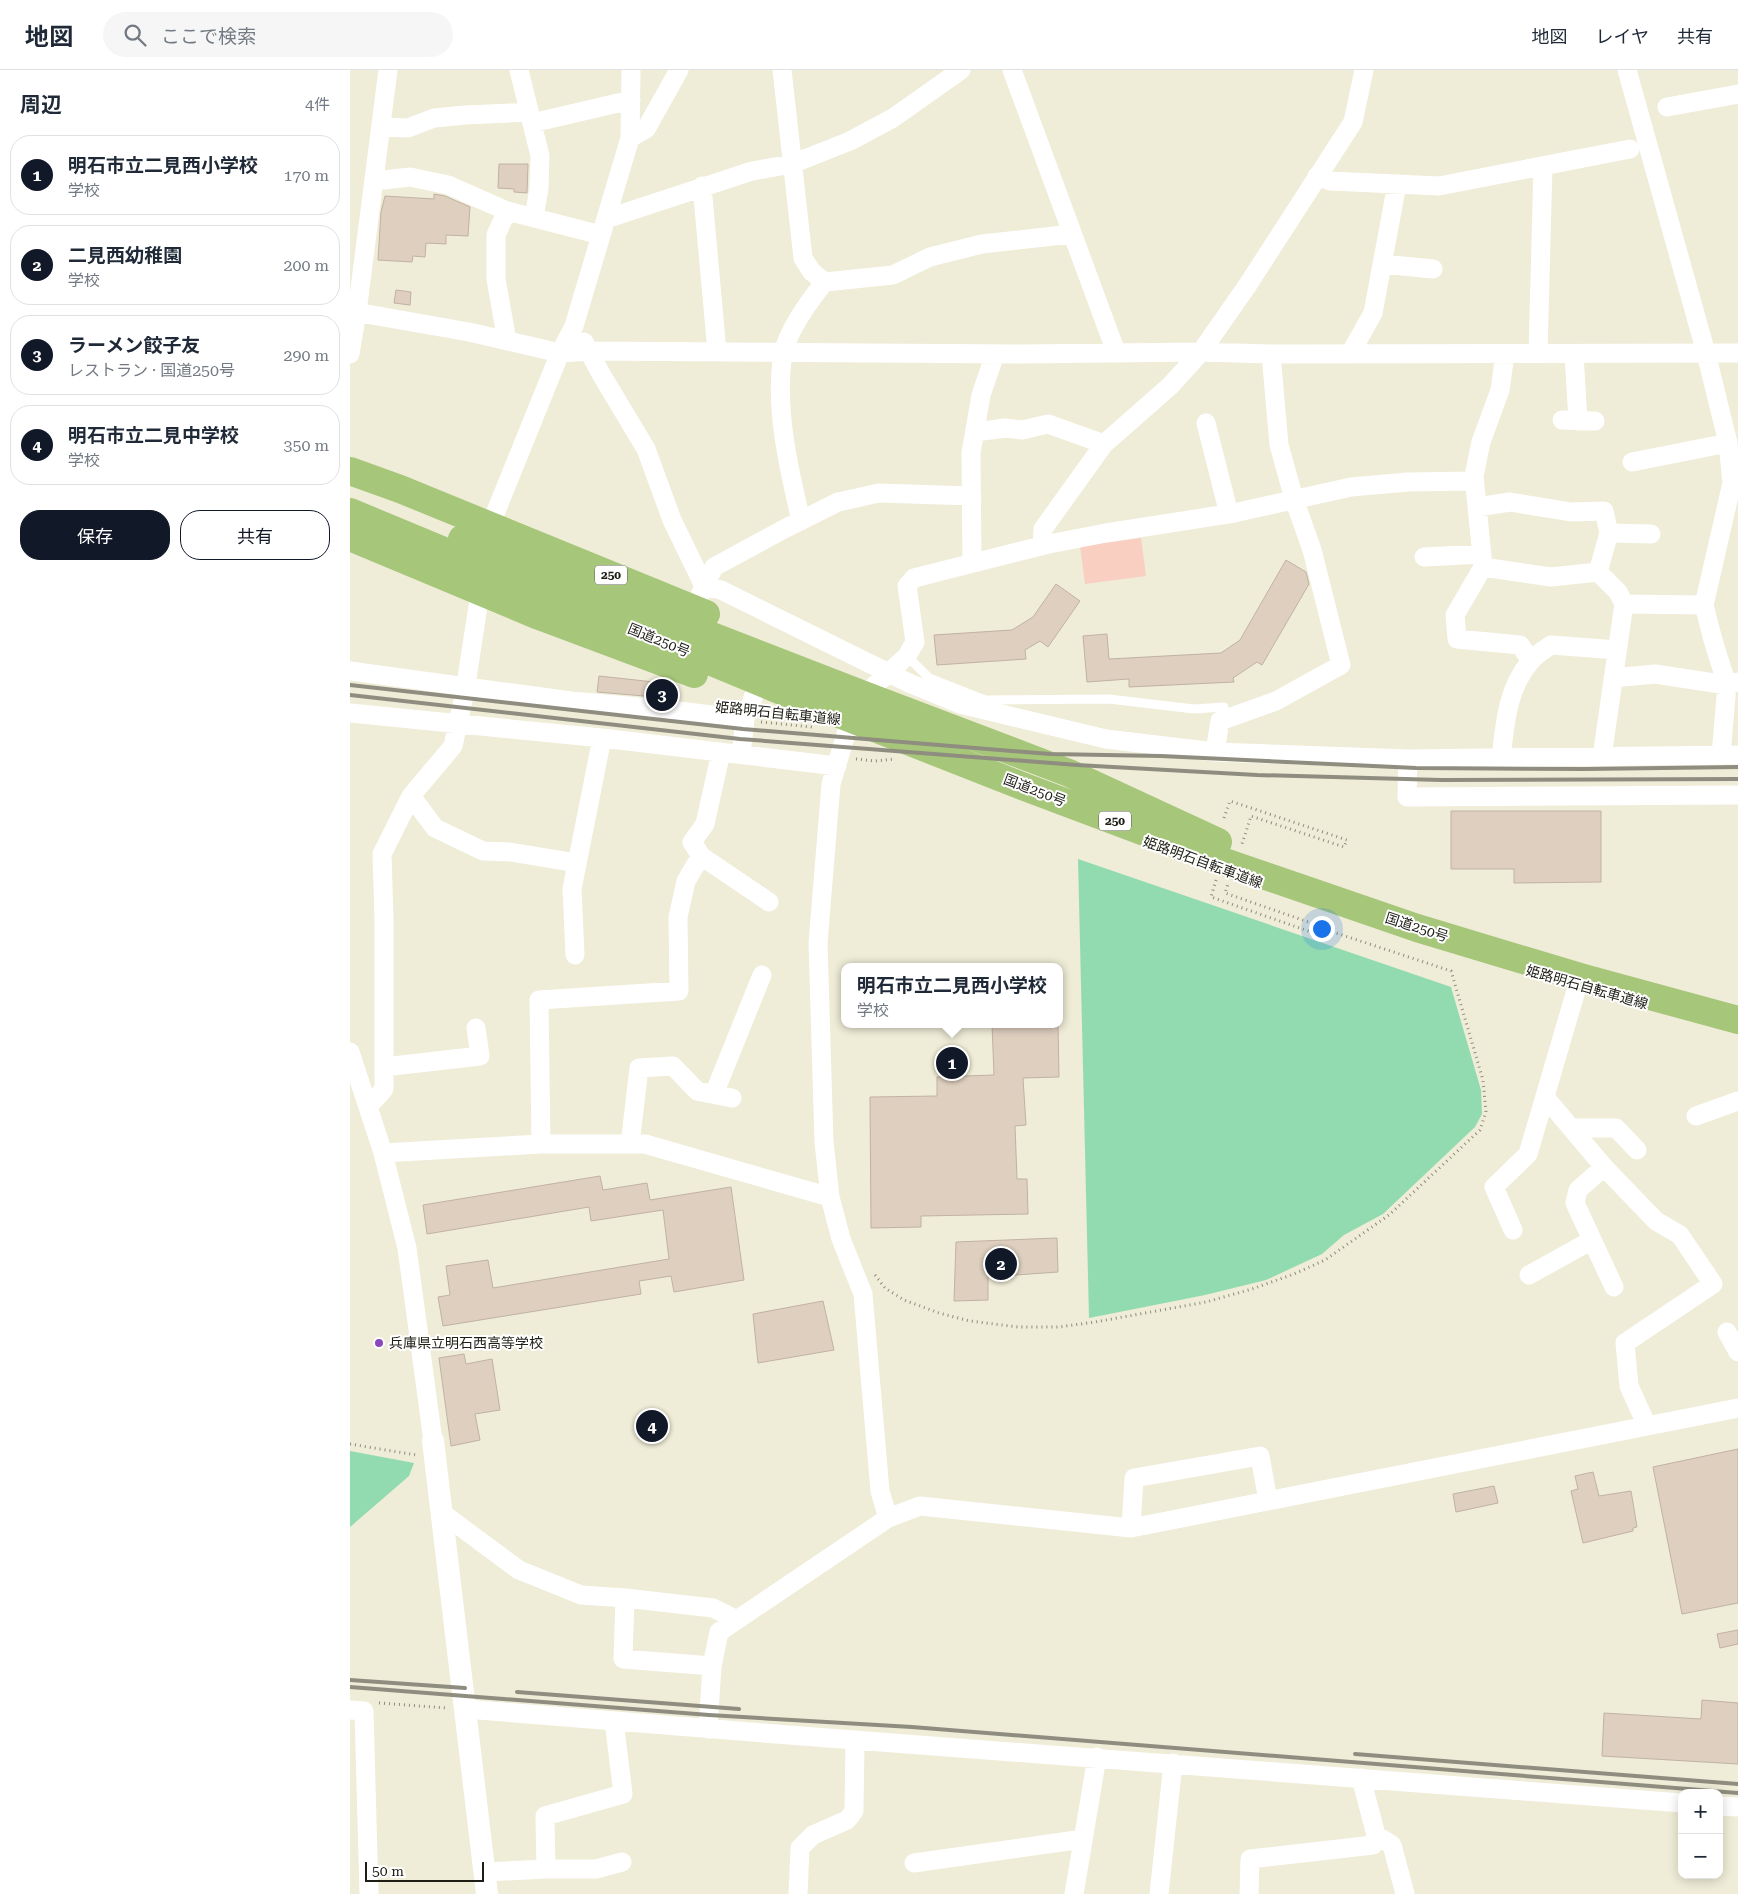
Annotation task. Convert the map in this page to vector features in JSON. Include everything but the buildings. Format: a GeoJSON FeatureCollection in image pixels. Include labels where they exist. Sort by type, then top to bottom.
{"type":"FeatureCollection","features":[{"type":"Feature","properties":{"kind":"highway","name":"250"},"geometry":{"type":"LineString","coordinates":[[350,471],[490,526],[699,597],[835,670],[855,715]]}},
{"type":"Feature","properties":{"kind":"highway","name":"国道250号"},"geometry":{"type":"LineString","coordinates":[[350,494],[800,699],[1069,773],[1223,844],[1431,916],[1699,992],[1738,1001]]}},
{"type":"Feature","properties":{"kind":"highway","name":"国道250号"},"geometry":{"type":"LineString","coordinates":[[350,512],[408,535],[512,569],[1022,786],[1216,859],[1417,928],[1580,977],[1738,1020]]}},
{"type":"Feature","properties":{"kind":"highway","name":"250"},"geometry":{"type":"LineString","coordinates":[[350,537],[598,639],[753,712],[800,699]]}},
{"type":"Feature","properties":{"kind":"street"},"geometry":{"type":"LineString","coordinates":[[350,354],[354,312],[388,70]]}},
{"type":"Feature","properties":{"kind":"street"},"geometry":{"type":"LineString","coordinates":[[519,70],[540,156],[540,188],[534,218]]}},
{"type":"Feature","properties":{"kind":"street"},"geometry":{"type":"LineString","coordinates":[[369,1106],[384,1089],[382,854],[411,796],[453,746],[481,591],[490,526],[560,353],[574,326],[630,138],[631,70]]}},
{"type":"Feature","properties":{"kind":"street"},"geometry":{"type":"LineString","coordinates":[[630,138],[646,129],[679,70]]}},
{"type":"Feature","properties":{"kind":"street"},"geometry":{"type":"LineString","coordinates":[[782,70],[803,258],[812,272],[825,282],[893,275],[930,257],[982,244],[1072,234]]}},
{"type":"Feature","properties":{"kind":"street"},"geometry":{"type":"LineString","coordinates":[[374,180],[410,178],[448,185],[507,211],[534,218],[604,227],[702,186],[752,171],[792,164],[850,141],[893,118],[961,70]]}},
{"type":"Feature","properties":{"kind":"street"},"geometry":{"type":"LineString","coordinates":[[1012,70],[1116,352]]}},
{"type":"Feature","properties":{"kind":"street"},"geometry":{"type":"LineString","coordinates":[[1042,546],[1043,529],[1104,444],[1170,386],[1201,352],[1247,286],[1353,122],[1364,70]]}},
{"type":"Feature","properties":{"kind":"street"},"geometry":{"type":"LineString","coordinates":[[699,597],[721,590],[888,673],[960,704],[1003,716],[1106,739],[1216,752],[1408,758],[1730,755],[1732,683],[1713,640],[1704,605],[1732,483],[1728,443],[1706,354],[1627,70]]}},
{"type":"Feature","properties":{"kind":"street"},"geometry":{"type":"LineString","coordinates":[[1667,106],[1738,94]]}},
{"type":"Feature","properties":{"kind":"street"},"geometry":{"type":"LineString","coordinates":[[380,127],[408,128],[434,118],[465,115],[530,117],[630,100]]}},
{"type":"Feature","properties":{"kind":"street"},"geometry":{"type":"LineString","coordinates":[[1317,176],[1330,181],[1440,186],[1630,149]]}},
{"type":"Feature","properties":{"kind":"street"},"geometry":{"type":"LineString","coordinates":[[1538,354],[1542,166]]}},
{"type":"Feature","properties":{"kind":"street"},"geometry":{"type":"LineString","coordinates":[[1350,354],[1374,313],[1396,184]]}},
{"type":"Feature","properties":{"kind":"street"},"geometry":{"type":"LineString","coordinates":[[702,186],[718,352]]}},
{"type":"Feature","properties":{"kind":"street"},"geometry":{"type":"LineString","coordinates":[[507,211],[496,235],[496,279],[507,341]]}},
{"type":"Feature","properties":{"kind":"street"},"geometry":{"type":"LineString","coordinates":[[1382,264],[1433,269]]}},
{"type":"Feature","properties":{"kind":"street"},"geometry":{"type":"LineString","coordinates":[[801,521],[786,455],[781,393],[783,352],[798,320],[825,282]]}},
{"type":"Feature","properties":{"kind":"street"},"geometry":{"type":"LineString","coordinates":[[354,312],[560,353],[590,351],[995,354],[1116,352],[1271,354],[1738,353]]}},
{"type":"Feature","properties":{"kind":"street"},"geometry":{"type":"LineString","coordinates":[[574,326],[646,449],[699,597]]}},
{"type":"Feature","properties":{"kind":"street"},"geometry":{"type":"LineString","coordinates":[[972,563],[971,453],[981,395],[995,354]]}},
{"type":"Feature","properties":{"kind":"street"},"geometry":{"type":"LineString","coordinates":[[1216,752],[1220,721],[1276,701],[1341,666],[1312,550],[1294,499],[1279,445],[1271,354]]}},
{"type":"Feature","properties":{"kind":"street"},"geometry":{"type":"LineString","coordinates":[[1505,354],[1500,390],[1481,442],[1474,481],[1482,560],[1455,615],[1458,638],[1520,645],[1531,661]]}},
{"type":"Feature","properties":{"kind":"street"},"geometry":{"type":"LineString","coordinates":[[1574,354],[1578,421]]}},
{"type":"Feature","properties":{"kind":"street"},"geometry":{"type":"LineString","coordinates":[[1206,423],[1228,514]]}},
{"type":"Feature","properties":{"kind":"street"},"geometry":{"type":"LineString","coordinates":[[975,432],[1005,428],[1022,430],[1048,424],[1104,444]]}},
{"type":"Feature","properties":{"kind":"street"},"geometry":{"type":"LineString","coordinates":[[1632,462],[1728,443]]}},
{"type":"Feature","properties":{"kind":"street"},"geometry":{"type":"LineString","coordinates":[[888,1518],[880,1491],[863,1294],[841,1239],[830,1197],[824,1142],[818,943],[831,784],[855,715],[888,673],[907,656],[915,642],[907,586],[914,578],[1042,546],[1106,533],[1228,514],[1351,487],[1408,482],[1474,481]]}},
{"type":"Feature","properties":{"kind":"street"},"geometry":{"type":"LineString","coordinates":[[699,597],[714,567],[838,502],[880,493],[972,496]]}},
{"type":"Feature","properties":{"kind":"street"},"geometry":{"type":"LineString","coordinates":[[1477,507],[1510,502],[1571,512],[1604,511],[1609,533],[1598,572]]}},
{"type":"Feature","properties":{"kind":"street"},"geometry":{"type":"LineString","coordinates":[[1609,533],[1652,534]]}},
{"type":"Feature","properties":{"kind":"street"},"geometry":{"type":"LineString","coordinates":[[1424,557],[1482,560],[1551,577],[1598,572]]}},
{"type":"Feature","properties":{"kind":"street"},"geometry":{"type":"LineString","coordinates":[[1598,572],[1618,592],[1624,604],[1602,757]]}},
{"type":"Feature","properties":{"kind":"street"},"geometry":{"type":"LineString","coordinates":[[1624,604],[1704,605]]}},
{"type":"Feature","properties":{"kind":"street"},"geometry":{"type":"LineString","coordinates":[[1501,758],[1506,716],[1517,680],[1531,661],[1551,644],[1617,650]]}},
{"type":"Feature","properties":{"kind":"street"},"geometry":{"type":"LineString","coordinates":[[350,672],[571,700],[662,709],[753,712],[741,754]]}},
{"type":"Feature","properties":{"kind":"street"},"geometry":{"type":"LineString","coordinates":[[1613,678],[1655,674],[1732,683]]}},
{"type":"Feature","properties":{"kind":"street"},"geometry":{"type":"LineString","coordinates":[[350,713],[602,738],[837,766]]}},
{"type":"Feature","properties":{"kind":"street"},"geometry":{"type":"LineString","coordinates":[[575,956],[572,889],[602,738]]}},
{"type":"Feature","properties":{"kind":"street"},"geometry":{"type":"LineString","coordinates":[[721,752],[705,824],[692,842],[701,856],[768,902]]}},
{"type":"Feature","properties":{"kind":"street"},"geometry":{"type":"LineString","coordinates":[[1408,758],[1407,797],[1738,795]]}},
{"type":"Feature","properties":{"kind":"street"},"geometry":{"type":"LineString","coordinates":[[411,796],[435,828],[483,851],[510,852],[577,863]]}},
{"type":"Feature","properties":{"kind":"street"},"geometry":{"type":"LineString","coordinates":[[541,1144],[539,1000],[680,991],[678,917],[686,881],[701,856]]}},
{"type":"Feature","properties":{"kind":"street"},"geometry":{"type":"LineString","coordinates":[[630,1144],[639,1068],[673,1066],[697,1091],[723,1096],[762,975]]}},
{"type":"Feature","properties":{"kind":"street"},"geometry":{"type":"LineString","coordinates":[[1513,1230],[1494,1187],[1528,1154],[1580,977]]}},
{"type":"Feature","properties":{"kind":"street"},"geometry":{"type":"LineString","coordinates":[[384,1067],[480,1056],[476,1028]]}},
{"type":"Feature","properties":{"kind":"street"},"geometry":{"type":"LineString","coordinates":[[350,1052],[383,1154],[407,1248],[434,1448],[486,1883],[546,1869],[596,1869],[622,1862]]}},
{"type":"Feature","properties":{"kind":"street"},"geometry":{"type":"LineString","coordinates":[[1545,1096],[1604,1167],[1656,1221],[1680,1235],[1712,1284],[1625,1343],[1630,1386],[1647,1426]]}},
{"type":"Feature","properties":{"kind":"street"},"geometry":{"type":"LineString","coordinates":[[1696,1116],[1738,1101]]}},
{"type":"Feature","properties":{"kind":"street"},"geometry":{"type":"LineString","coordinates":[[1571,1128],[1616,1128],[1637,1150]]}},
{"type":"Feature","properties":{"kind":"street"},"geometry":{"type":"LineString","coordinates":[[383,1154],[541,1144],[645,1144],[830,1197]]}},
{"type":"Feature","properties":{"kind":"street"},"geometry":{"type":"LineString","coordinates":[[1604,1167],[1578,1190],[1575,1203],[1614,1287]]}},
{"type":"Feature","properties":{"kind":"street"},"geometry":{"type":"LineString","coordinates":[[1529,1275],[1592,1240]]}},
{"type":"Feature","properties":{"kind":"street"},"geometry":{"type":"LineString","coordinates":[[1726,1332],[1738,1352]]}},
{"type":"Feature","properties":{"kind":"street"},"geometry":{"type":"LineString","coordinates":[[708,1729],[712,1666],[719,1632],[888,1518],[920,1506],[1131,1528],[1738,1408]]}},
{"type":"Feature","properties":{"kind":"street"},"geometry":{"type":"LineString","coordinates":[[1131,1528],[1134,1478],[1260,1456],[1268,1501]]}},
{"type":"Feature","properties":{"kind":"street"},"geometry":{"type":"LineString","coordinates":[[442,1513],[519,1570],[581,1595],[713,1608],[737,1620]]}},
{"type":"Feature","properties":{"kind":"street"},"geometry":{"type":"LineString","coordinates":[[625,1598],[623,1659],[712,1666]]}},
{"type":"Feature","properties":{"kind":"street"},"geometry":{"type":"LineString","coordinates":[[466,1709],[1678,1803]]}},
{"type":"Feature","properties":{"kind":"street"},"geometry":{"type":"LineString","coordinates":[[357,1710],[370,1894]]}},
{"type":"Feature","properties":{"kind":"street"},"geometry":{"type":"LineString","coordinates":[[546,1869],[545,1816],[623,1794],[614,1721]]}},
{"type":"Feature","properties":{"kind":"street"},"geometry":{"type":"LineString","coordinates":[[798,1894],[800,1848],[813,1835],[847,1820],[854,1811],[855,1740]]}},
{"type":"Feature","properties":{"kind":"street"},"geometry":{"type":"LineString","coordinates":[[1074,1894],[1098,1757]]}},
{"type":"Feature","properties":{"kind":"street"},"geometry":{"type":"LineString","coordinates":[[1159,1894],[1173,1763]]}},
{"type":"Feature","properties":{"kind":"street"},"geometry":{"type":"LineString","coordinates":[[1249,1894],[1250,1859],[1373,1844],[1376,1835],[1361,1778]]}},
{"type":"Feature","properties":{"kind":"street"},"geometry":{"type":"LineString","coordinates":[[1723,1806],[1738,1807]]}},
{"type":"Feature","properties":{"kind":"street"},"geometry":{"type":"LineString","coordinates":[[1376,1835],[1392,1845],[1405,1894]]}},
{"type":"Feature","properties":{"kind":"street"},"geometry":{"type":"LineString","coordinates":[[914,1862],[1083,1839]]}},
{"type":"Feature","properties":{"kind":"lane"},"geometry":{"type":"LineString","coordinates":[[907,656],[928,678],[985,700],[1110,699],[1194,710],[1224,707]]}},
{"type":"Feature","properties":{"kind":"path","name":"姫路明石自転車道線"},"geometry":{"type":"LineString","coordinates":[[753,712],[815,727]]}},
{"type":"Feature","properties":{"kind":"path","name":"姫路明石自転車道線"},"geometry":{"type":"LineString","coordinates":[[855,715],[854,758],[875,760],[898,759]]}},
{"type":"Feature","properties":{"kind":"path","name":"姫路明石自転車道線"},"geometry":{"type":"LineString","coordinates":[[1208,876],[1234,885]]}},
{"type":"Feature","properties":{"kind":"path"},"geometry":{"type":"LineString","coordinates":[[1322,917],[1339,923]]}},
{"type":"Feature","properties":{"kind":"path"},"geometry":{"type":"LineString","coordinates":[[874,1274],[885,1288],[904,1300],[939,1313],[970,1321],[1018,1327],[1059,1327],[1177,1308],[1233,1294],[1294,1274],[1324,1260],[1389,1215],[1480,1130],[1486,1112],[1483,1080],[1451,972],[1327,930],[1330,920]]}},
{"type":"Feature","properties":{"kind":"path"},"geometry":{"type":"LineString","coordinates":[[350,1444],[425,1457],[434,1448]]}},
{"type":"Feature","properties":{"kind":"path"},"geometry":{"type":"LineString","coordinates":[[357,1710],[372,1703],[466,1709]]}},
{"type":"Feature","properties":{"kind":"shaded area"},"geometry":{"type":"Polygon","coordinates":[[[1141,538],[1146,576],[1085,584],[1080,546],[1141,538]]]}},
{"type":"Feature","properties":{"kind":"shaded area"},"geometry":{"type":"Polygon","coordinates":[[[1078,859],[1451,987],[1481,1090],[1482,1114],[1475,1127],[1383,1214],[1344,1235],[1322,1254],[1266,1280],[1205,1295],[1089,1318],[1078,859]]]}},
{"type":"Feature","properties":{"kind":"shaded area"},"geometry":{"type":"Polygon","coordinates":[[[350,1451],[414,1463],[409,1476],[350,1527],[350,1451]]]}},
{"type":"Feature","properties":{"kind":"railway"},"geometry":{"type":"LineString","coordinates":[[350,685],[743,729],[1050,754],[1161,756],[1416,768],[1586,769],[1738,767]]}},
{"type":"Feature","properties":{"kind":"railway"},"geometry":{"type":"LineString","coordinates":[[350,695],[740,739],[1077,765],[1257,775],[1441,780],[1738,779]]}},
{"type":"Feature","properties":{"kind":"railway"},"geometry":{"type":"LineString","coordinates":[[350,1680],[465,1688]]}},
{"type":"Feature","properties":{"kind":"railway"},"geometry":{"type":"LineString","coordinates":[[350,1687],[709,1715],[912,1727],[1738,1793]]}},
{"type":"Feature","properties":{"kind":"railway"},"geometry":{"type":"LineString","coordinates":[[517,1692],[739,1709]]}},
{"type":"Feature","properties":{"kind":"railway"},"geometry":{"type":"LineString","coordinates":[[1355,1754],[1738,1784]]}},
{"type":"Feature","properties":{"kind":"place","name":"ラーメン餃子友"},"geometry":{"type":"Point","coordinates":[662,695]}},
{"type":"Feature","properties":{"kind":"place","name":"明石市立二見西小学校"},"geometry":{"type":"Point","coordinates":[952,1063]}},
{"type":"Feature","properties":{"kind":"place","name":"二見西幼稚園"},"geometry":{"type":"Point","coordinates":[1001,1264]}},
{"type":"Feature","properties":{"kind":"place","name":"兵庫県立明石西高等学校"},"geometry":{"type":"Point","coordinates":[379,1343]}},
{"type":"Feature","properties":{"kind":"place","name":"明石市立二見中学校"},"geometry":{"type":"Point","coordinates":[652,1426]}}]}
